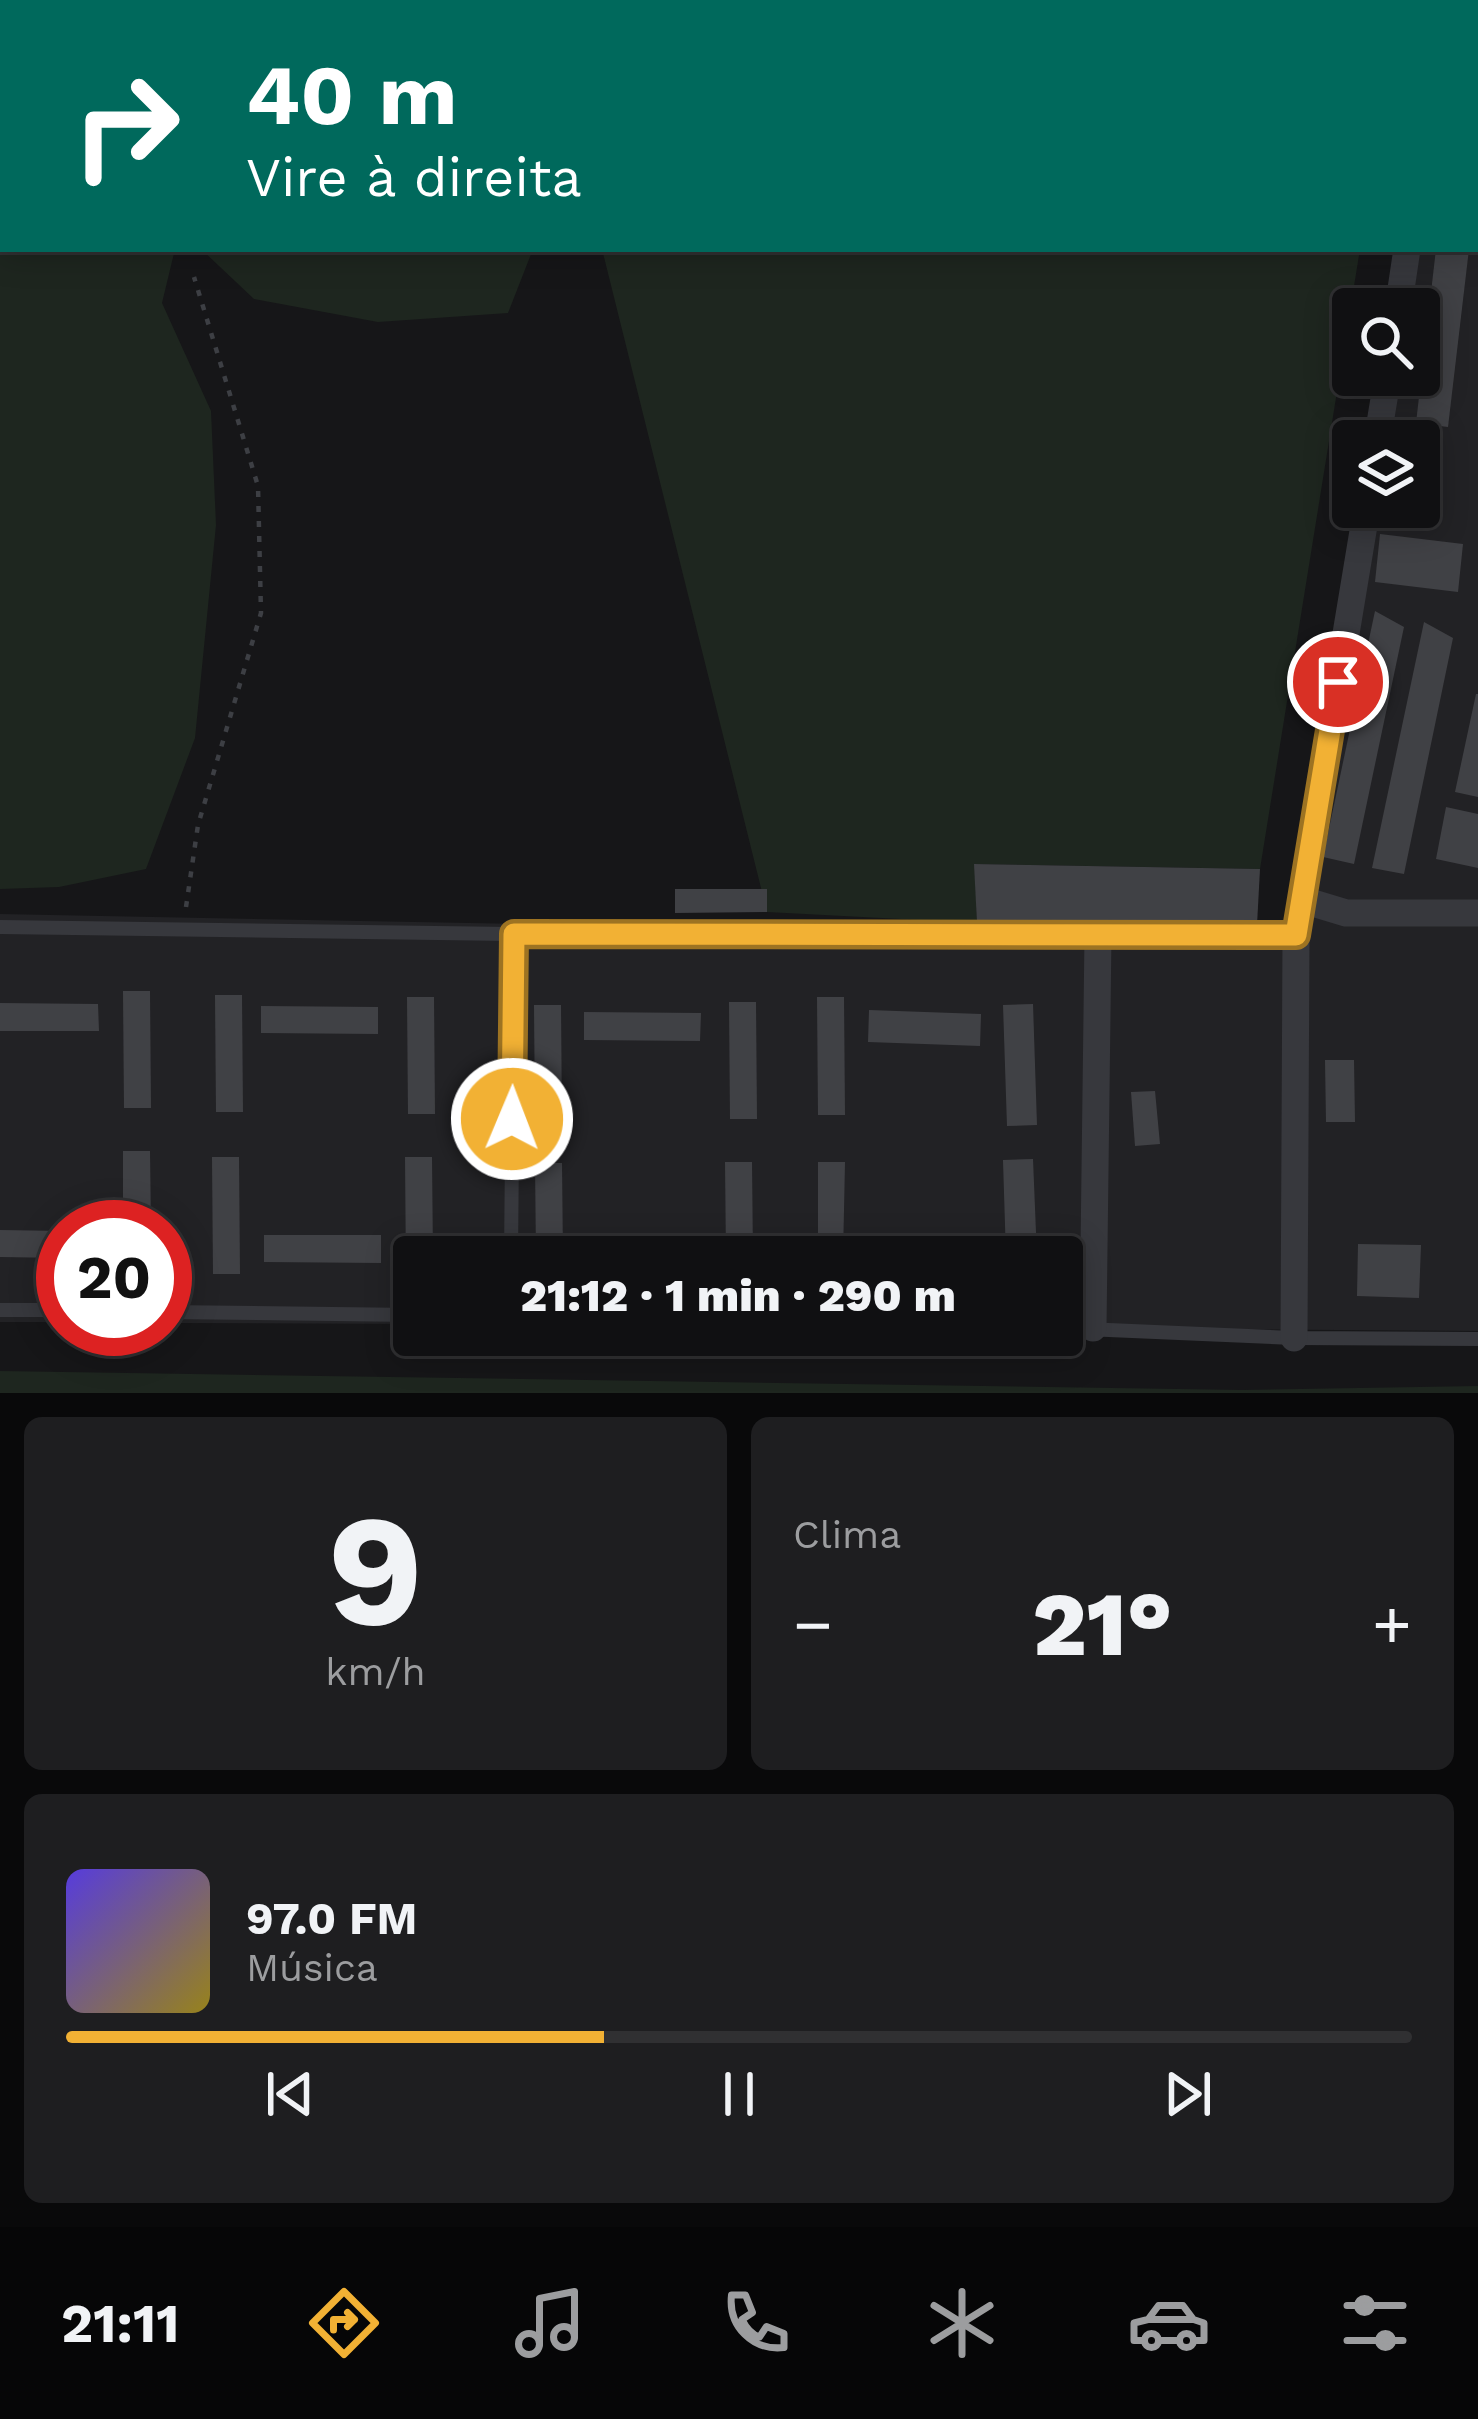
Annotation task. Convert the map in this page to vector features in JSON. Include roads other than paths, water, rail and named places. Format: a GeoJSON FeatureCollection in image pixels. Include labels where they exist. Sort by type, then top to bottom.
{"type":"FeatureCollection","features":[{"type":"Feature","properties":{"kind":"street"},"geometry":{"type":"LineString","coordinates":[[1401,288],[1407,252]]}},
{"type":"Feature","properties":{"kind":"street"},"geometry":{"type":"LineString","coordinates":[[1294,1338],[1296,935],[1364,528]]}},
{"type":"Feature","properties":{"kind":"street"},"geometry":{"type":"LineString","coordinates":[[1303,900],[1346,914],[1478,913]]}},
{"type":"Feature","properties":{"kind":"street"},"geometry":{"type":"LineString","coordinates":[[1094,1328],[1098,935]]}},
{"type":"Feature","properties":{"kind":"lane"},"geometry":{"type":"LineString","coordinates":[[0,927],[514,934],[1296,935]]}},
{"type":"Feature","properties":{"kind":"lane"},"geometry":{"type":"LineString","coordinates":[[511,1236],[514,934]]}},
{"type":"Feature","properties":{"kind":"lane"},"geometry":{"type":"LineString","coordinates":[[0,1310],[36,1310]]}},
{"type":"Feature","properties":{"kind":"lane"},"geometry":{"type":"LineString","coordinates":[[192,1312],[393,1315]]}},
{"type":"Feature","properties":{"kind":"lane"},"geometry":{"type":"LineString","coordinates":[[1083,1328],[1294,1338],[1478,1339]]}}]}
